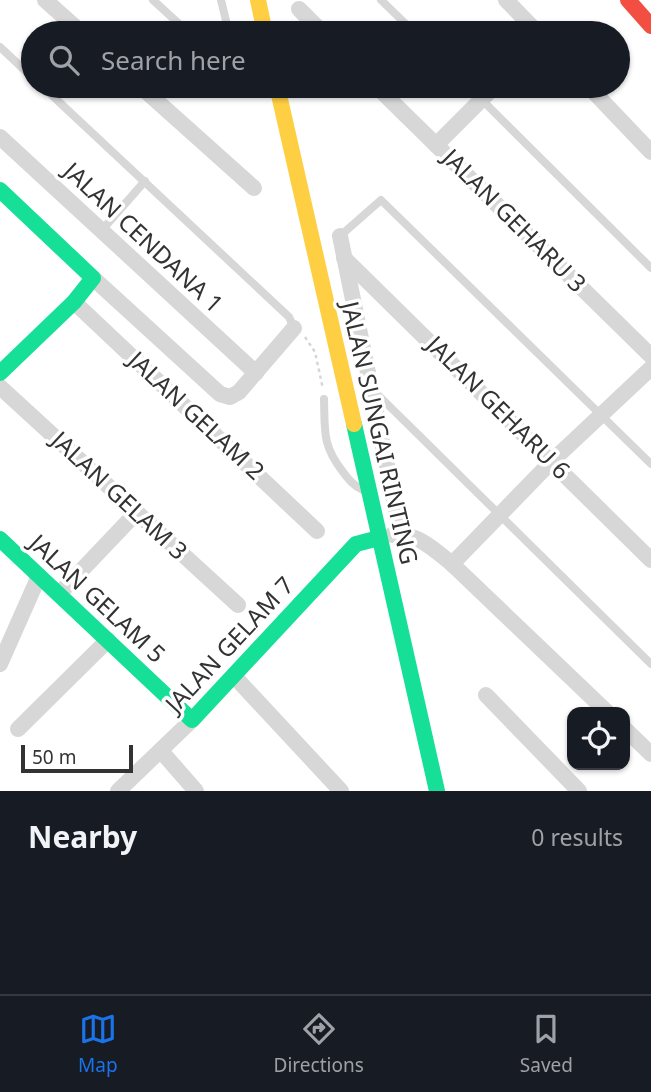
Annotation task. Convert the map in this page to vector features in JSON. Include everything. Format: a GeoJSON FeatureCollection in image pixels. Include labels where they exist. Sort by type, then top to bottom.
{"type":"FeatureCollection","features":[{"type":"Feature","properties":{"kind":"main road"},"geometry":{"type":"LineString","coordinates":[[258,0],[262,21]]}},
{"type":"Feature","properties":{"kind":"main road"},"geometry":{"type":"LineString","coordinates":[[628,0],[651,26]]}},
{"type":"Feature","properties":{"kind":"main road","name":"JALAN SUNGAI RINTING"},"geometry":{"type":"LineString","coordinates":[[280,98],[437,791]]}},
{"type":"Feature","properties":{"kind":"main road"},"geometry":{"type":"LineString","coordinates":[[0,190],[93,278],[74,302],[0,373]]}},
{"type":"Feature","properties":{"kind":"main road","name":"JALAN GELAM 7"},"geometry":{"type":"LineString","coordinates":[[192,720],[356,544],[379,538]]}},
{"type":"Feature","properties":{"kind":"main road","name":"JALAN GELAM 5"},"geometry":{"type":"LineString","coordinates":[[0,539],[192,720]]}},
{"type":"Feature","properties":{"kind":"street"},"geometry":{"type":"LineString","coordinates":[[45,0],[69,21]]}},
{"type":"Feature","properties":{"kind":"street"},"geometry":{"type":"LineString","coordinates":[[506,0],[526,21]]}},
{"type":"Feature","properties":{"kind":"street"},"geometry":{"type":"LineString","coordinates":[[299,9],[311,21]]}},
{"type":"Feature","properties":{"kind":"street"},"geometry":{"type":"LineString","coordinates":[[153,98],[254,188]]}},
{"type":"Feature","properties":{"kind":"street","name":"JALAN GEHARU 3"},"geometry":{"type":"LineString","coordinates":[[388,98],[651,356]]}},
{"type":"Feature","properties":{"kind":"street"},"geometry":{"type":"LineString","coordinates":[[599,98],[651,152]]}},
{"type":"Feature","properties":{"kind":"street"},"geometry":{"type":"LineString","coordinates":[[436,145],[482,99]]}},
{"type":"Feature","properties":{"kind":"street","name":"JALAN CENDANA 1"},"geometry":{"type":"LineString","coordinates":[[0,136],[256,373]]}},
{"type":"Feature","properties":{"kind":"street"},"geometry":{"type":"LineString","coordinates":[[340,236],[401,534]]}},
{"type":"Feature","properties":{"kind":"street","name":"JALAN GEHARU 6"},"geometry":{"type":"LineString","coordinates":[[344,257],[651,560]]}},
{"type":"Feature","properties":{"kind":"street"},"geometry":{"type":"LineString","coordinates":[[93,278],[220,394],[230,397],[239,392],[294,328]]}},
{"type":"Feature","properties":{"kind":"street","name":"JALAN GELAM 2"},"geometry":{"type":"LineString","coordinates":[[74,302],[317,531]]}},
{"type":"Feature","properties":{"kind":"street"},"geometry":{"type":"LineString","coordinates":[[452,564],[552,461],[651,368]]}},
{"type":"Feature","properties":{"kind":"street","name":"JALAN GELAM 3"},"geometry":{"type":"LineString","coordinates":[[0,387],[239,606]]}},
{"type":"Feature","properties":{"kind":"street"},"geometry":{"type":"LineString","coordinates":[[59,594],[136,513]]}},
{"type":"Feature","properties":{"kind":"street"},"geometry":{"type":"LineString","coordinates":[[379,538],[401,534],[425,542],[452,564],[602,707]]}},
{"type":"Feature","properties":{"kind":"street"},"geometry":{"type":"LineString","coordinates":[[0,664],[40,576]]}},
{"type":"Feature","properties":{"kind":"street"},"geometry":{"type":"LineString","coordinates":[[18,729],[108,640]]}},
{"type":"Feature","properties":{"kind":"street"},"geometry":{"type":"LineString","coordinates":[[234,676],[341,791]]}},
{"type":"Feature","properties":{"kind":"street"},"geometry":{"type":"LineString","coordinates":[[486,695],[579,791]]}},
{"type":"Feature","properties":{"kind":"street","name":"JALAN GELAM 7"},"geometry":{"type":"LineString","coordinates":[[118,791],[192,720]]}},
{"type":"Feature","properties":{"kind":"street"},"geometry":{"type":"LineString","coordinates":[[630,734],[651,754]]}},
{"type":"Feature","properties":{"kind":"street"},"geometry":{"type":"LineString","coordinates":[[161,751],[196,791]]}},
{"type":"Feature","properties":{"kind":"lane"},"geometry":{"type":"LineString","coordinates":[[153,0],[176,21]]}},
{"type":"Feature","properties":{"kind":"lane"},"geometry":{"type":"LineString","coordinates":[[221,0],[226,21]]}},
{"type":"Feature","properties":{"kind":"lane"},"geometry":{"type":"LineString","coordinates":[[382,0],[403,21]]}},
{"type":"Feature","properties":{"kind":"lane"},"geometry":{"type":"LineString","coordinates":[[0,47],[21,67]]}},
{"type":"Feature","properties":{"kind":"lane"},"geometry":{"type":"LineString","coordinates":[[55,98],[289,317],[294,328]]}},
{"type":"Feature","properties":{"kind":"lane"},"geometry":{"type":"LineString","coordinates":[[482,99],[651,268]]}},
{"type":"Feature","properties":{"kind":"lane"},"geometry":{"type":"LineString","coordinates":[[102,230],[145,181]]}},
{"type":"Feature","properties":{"kind":"lane"},"geometry":{"type":"LineString","coordinates":[[340,236],[381,200],[651,464]]}},
{"type":"Feature","properties":{"kind":"lane"},"geometry":{"type":"LineString","coordinates":[[370,387],[651,664]]}},
{"type":"Feature","properties":{"kind":"lane"},"geometry":{"type":"LineString","coordinates":[[324,399],[328,453],[354,486],[369,492]]}},
{"type":"Feature","properties":{"kind":"path"},"geometry":{"type":"LineString","coordinates":[[294,328],[307,338],[315,352],[324,399]]}},
{"type":"Feature","properties":{"kind":"traffic: fast"},"geometry":{"type":"LineString","coordinates":[[0,190],[93,278],[74,302],[0,373]]}},
{"type":"Feature","properties":{"kind":"traffic: fast"},"geometry":{"type":"LineString","coordinates":[[354,424],[437,791]]}},
{"type":"Feature","properties":{"kind":"traffic: fast"},"geometry":{"type":"LineString","coordinates":[[0,539],[192,720],[356,544],[379,538]]}},
{"type":"Feature","properties":{"kind":"traffic: slow"},"geometry":{"type":"LineString","coordinates":[[258,0],[262,21]]}},
{"type":"Feature","properties":{"kind":"traffic: slow"},"geometry":{"type":"LineString","coordinates":[[280,98],[354,424]]}},
{"type":"Feature","properties":{"kind":"traffic: jam"},"geometry":{"type":"LineString","coordinates":[[628,0],[651,26]]}}]}
